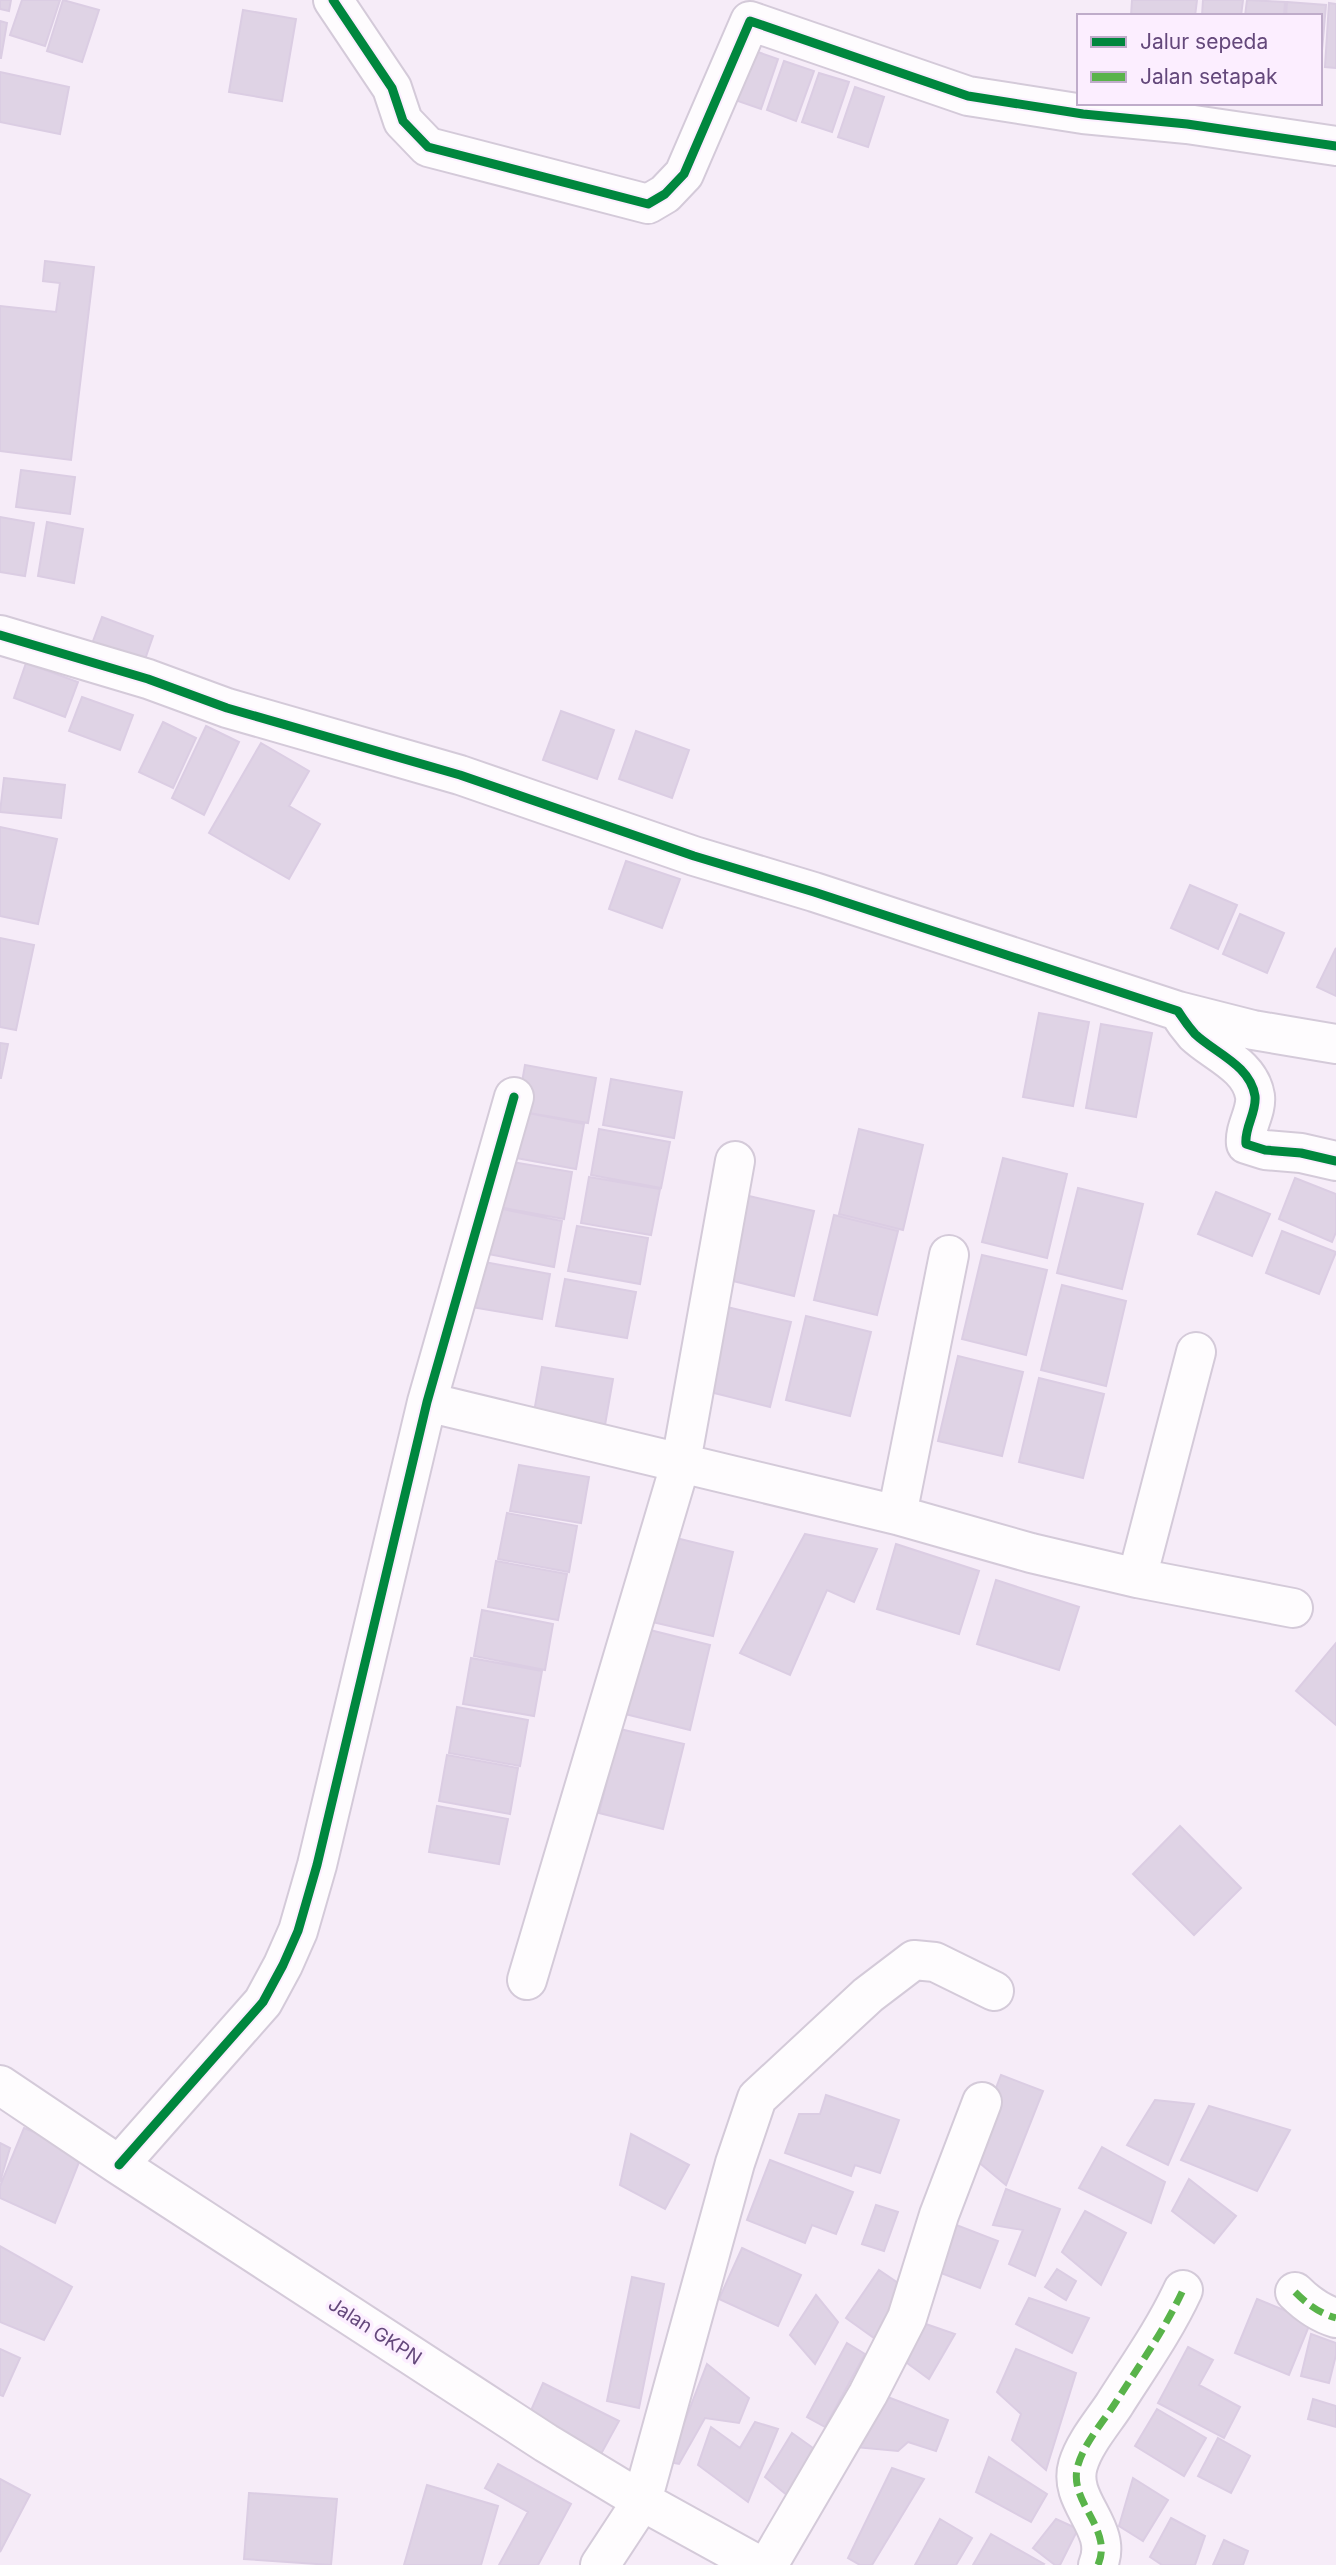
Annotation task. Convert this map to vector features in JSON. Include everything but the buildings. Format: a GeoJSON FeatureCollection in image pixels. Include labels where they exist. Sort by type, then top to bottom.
{"type":"FeatureCollection","features":[{"type":"Feature","properties":{"kind":"street"},"geometry":{"type":"LineString","coordinates":[[333,0],[392,88],[403,121],[428,147],[648,204],[665,194],[684,174],[754,11],[968,96],[1083,114],[1187,124],[1336,146]]}},
{"type":"Feature","properties":{"kind":"street"},"geometry":{"type":"LineString","coordinates":[[0,635],[148,679],[227,708],[460,775],[694,856],[814,892],[1178,1011],[1253,1030],[1336,1044]]}},
{"type":"Feature","properties":{"kind":"street"},"geometry":{"type":"LineString","coordinates":[[1178,1011],[1195,1034],[1246,1075],[1255,1094],[1245,1137],[1246,1144],[1265,1150],[1301,1153],[1336,1161]]}},
{"type":"Feature","properties":{"kind":"street"},"geometry":{"type":"LineString","coordinates":[[119,2165],[263,2002],[298,1931],[317,1865],[427,1402],[514,1097]]}},
{"type":"Feature","properties":{"kind":"street"},"geometry":{"type":"LineString","coordinates":[[527,1980],[681,1462],[735,1161]]}},
{"type":"Feature","properties":{"kind":"street"},"geometry":{"type":"LineString","coordinates":[[897,1514],[949,1255]]}},
{"type":"Feature","properties":{"kind":"street"},"geometry":{"type":"LineString","coordinates":[[1138,1578],[1196,1352]]}},
{"type":"Feature","properties":{"kind":"street"},"geometry":{"type":"LineString","coordinates":[[427,1402],[897,1514],[1031,1552],[1138,1578],[1293,1608]]}},
{"type":"Feature","properties":{"kind":"street"},"geometry":{"type":"LineString","coordinates":[[600,2565],[642,2501],[734,2163],[757,2098],[868,1994],[914,1960],[935,1962],[994,1991]]}},
{"type":"Feature","properties":{"kind":"street","name":"Jalan GKPN"},"geometry":{"type":"LineString","coordinates":[[0,2085],[546,2443],[642,2501],[758,2565]]}},
{"type":"Feature","properties":{"kind":"street"},"geometry":{"type":"LineString","coordinates":[[768,2565],[868,2394],[906,2318],[939,2215],[982,2102]]}},
{"type":"Feature","properties":{"kind":"street"},"geometry":{"type":"LineString","coordinates":[[1097,2565],[1102,2556],[1100,2536],[1075,2487],[1078,2464],[1126,2384],[1162,2332],[1183,2290]]}},
{"type":"Feature","properties":{"kind":"street"},"geometry":{"type":"LineString","coordinates":[[1295,2292],[1308,2305],[1336,2318]]}},
{"type":"Feature","properties":{"kind":"marked path"},"geometry":{"type":"LineString","coordinates":[[1098,2565],[1100,2539],[1079,2491],[1076,2478],[1078,2465],[1089,2442],[1168,2320],[1183,2290]]}},
{"type":"Feature","properties":{"kind":"marked path"},"geometry":{"type":"LineString","coordinates":[[1295,2292],[1314,2308],[1336,2318]]}},
{"type":"Feature","properties":{"kind":"cycle path"},"geometry":{"type":"LineString","coordinates":[[333,0],[392,88],[403,121],[428,147],[648,204],[665,194],[684,174],[750,21],[968,96],[1083,114],[1187,124],[1336,146]]}},
{"type":"Feature","properties":{"kind":"cycle path"},"geometry":{"type":"LineString","coordinates":[[0,635],[148,679],[227,708],[460,775],[694,856],[814,892],[1178,1011],[1195,1034],[1239,1068],[1252,1085],[1255,1102],[1246,1144],[1265,1150],[1301,1153],[1336,1161]]}},
{"type":"Feature","properties":{"kind":"cycle path"},"geometry":{"type":"LineString","coordinates":[[119,2165],[263,2002],[298,1931],[317,1865],[427,1402],[514,1097]]}}]}
